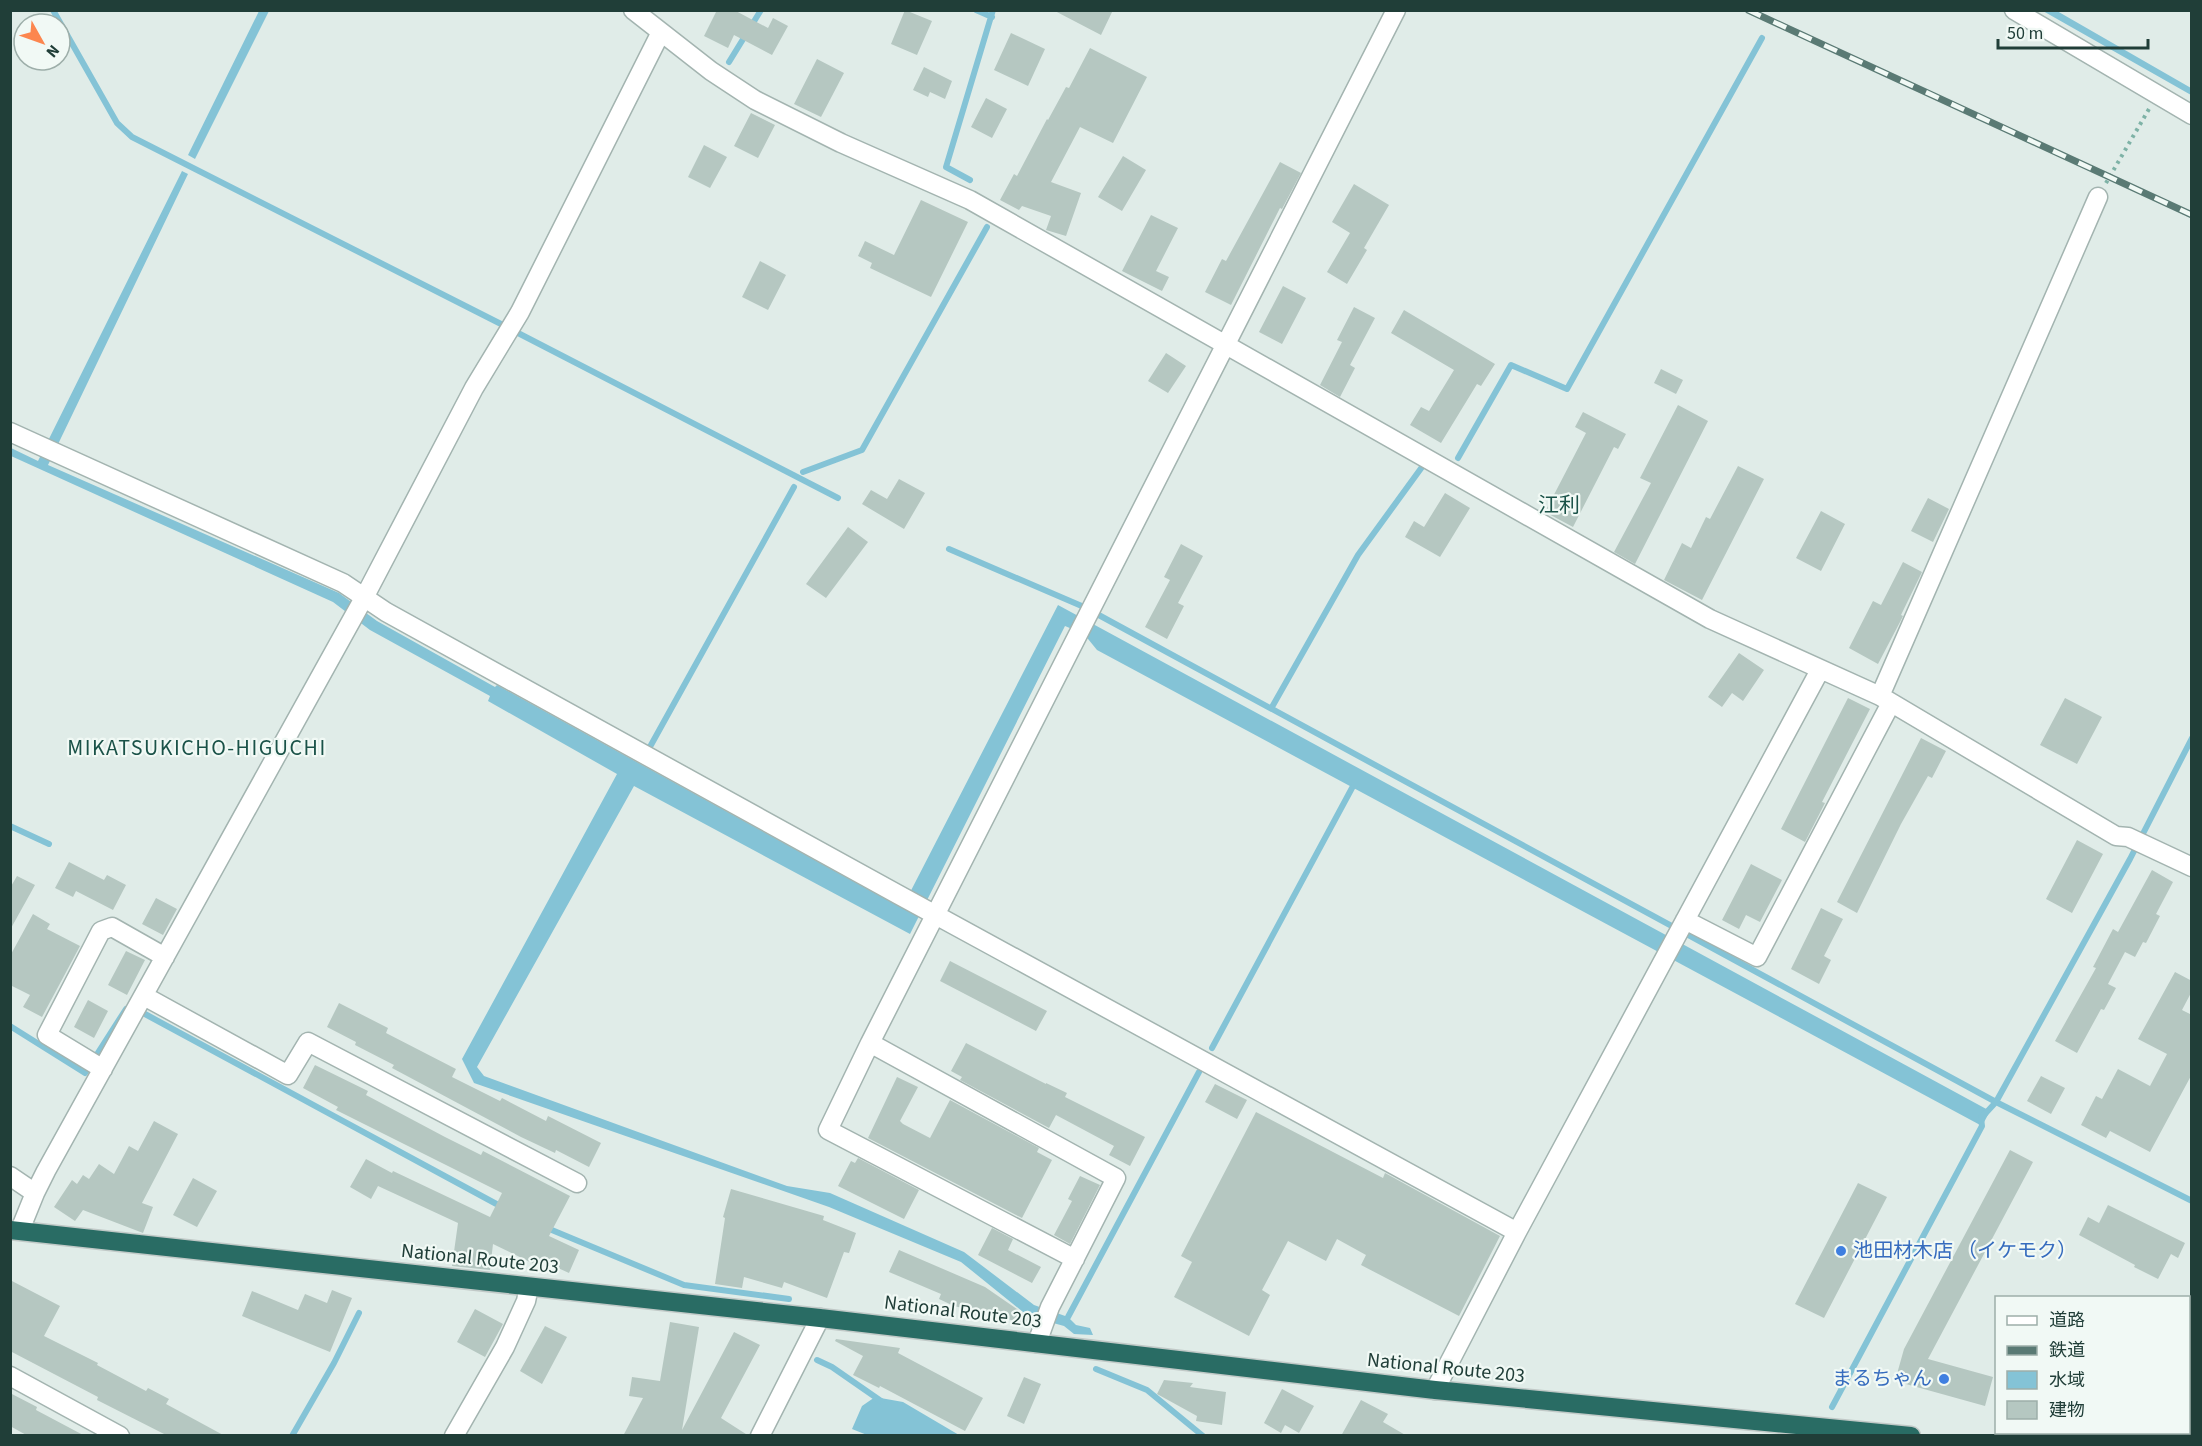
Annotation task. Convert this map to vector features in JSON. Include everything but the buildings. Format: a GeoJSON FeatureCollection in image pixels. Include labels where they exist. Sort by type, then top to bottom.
{"type":"FeatureCollection","features":[{"type":"Feature","properties":{"kind":"highway","name":"National Route 203"},"geometry":{"type":"LineString","coordinates":[[15,1230],[820,1318],[1039,1335],[1435,1390],[1832,1432],[1911,1436]]}},
{"type":"Feature","properties":{"kind":"street"},"geometry":{"type":"LineString","coordinates":[[1075,1259],[828,1130],[870,1043],[1396,10]]}},
{"type":"Feature","properties":{"kind":"street"},"geometry":{"type":"LineString","coordinates":[[2014,10],[2192,115]]}},
{"type":"Feature","properties":{"kind":"street"},"geometry":{"type":"LineString","coordinates":[[643,14],[661,32],[711,70],[755,99],[841,143],[970,200],[1710,619],[1885,700],[2116,836],[2128,837],[2192,867]]}},
{"type":"Feature","properties":{"kind":"street"},"geometry":{"type":"LineString","coordinates":[[15,1230],[365,596],[474,388],[520,312],[661,32]]}},
{"type":"Feature","properties":{"kind":"street"},"geometry":{"type":"LineString","coordinates":[[1685,920],[1757,957],[1885,700],[2098,198]]}},
{"type":"Feature","properties":{"kind":"street"},"geometry":{"type":"LineString","coordinates":[[10,432],[343,583],[397,618],[935,915],[1517,1232]]}},
{"type":"Feature","properties":{"kind":"street"},"geometry":{"type":"LineString","coordinates":[[1435,1390],[1517,1232],[1820,670]]}},
{"type":"Feature","properties":{"kind":"street"},"geometry":{"type":"LineString","coordinates":[[103,1069],[47,1035],[100,932],[112,927],[165,957]]}},
{"type":"Feature","properties":{"kind":"street"},"geometry":{"type":"LineString","coordinates":[[144,996],[288,1075],[308,1042],[578,1183]]}},
{"type":"Feature","properties":{"kind":"street"},"geometry":{"type":"LineString","coordinates":[[870,1043],[1116,1178],[1050,1307],[1039,1335]]}},
{"type":"Feature","properties":{"kind":"street"},"geometry":{"type":"LineString","coordinates":[[10,1176],[35,1193]]}},
{"type":"Feature","properties":{"kind":"street"},"geometry":{"type":"LineString","coordinates":[[454,1436],[505,1347],[526,1301],[529,1287]]}},
{"type":"Feature","properties":{"kind":"street"},"geometry":{"type":"LineString","coordinates":[[760,1436],[820,1318]]}},
{"type":"Feature","properties":{"kind":"street"},"geometry":{"type":"LineString","coordinates":[[10,1376],[120,1436]]}},
{"type":"Feature","properties":{"kind":"path"},"geometry":{"type":"LineString","coordinates":[[2098,198],[2157,96]]}},
{"type":"Feature","properties":{"kind":"water"},"geometry":{"type":"Polygon","coordinates":[[[259,11],[269,11],[195,159],[188,155],[259,11]]]}},
{"type":"Feature","properties":{"kind":"water"},"geometry":{"type":"Polygon","coordinates":[[[2043,11],[2057,11],[2191,88],[2191,95],[2043,11]]]}},
{"type":"Feature","properties":{"kind":"water"},"geometry":{"type":"Polygon","coordinates":[[[182,171],[188,174],[48,465],[339,593],[377,621],[902,908],[1058,605],[1990,1111],[1982,1126],[1097,650],[1084,634],[1065,626],[910,934],[634,786],[477,1067],[484,1076],[787,1186],[830,1193],[964,1252],[1034,1305],[1068,1317],[1076,1325],[1090,1328],[1093,1335],[1074,1334],[1064,1326],[1028,1316],[961,1262],[829,1207],[474,1083],[462,1059],[617,774],[488,701],[490,696],[370,630],[333,602],[11,456],[11,448],[38,461],[182,171]]]}},
{"type":"Feature","properties":{"kind":"water"},"geometry":{"type":"Polygon","coordinates":[[[875,1397],[903,1402],[959,1435],[867,1435],[852,1429],[862,1406],[875,1397]]]}},
{"type":"Feature","properties":{"kind":"waterway"},"geometry":{"type":"LineString","coordinates":[[53,10],[117,123],[132,137],[501,324]]}},
{"type":"Feature","properties":{"kind":"waterway"},"geometry":{"type":"LineString","coordinates":[[729,62],[761,10]]}},
{"type":"Feature","properties":{"kind":"waterway"},"geometry":{"type":"LineString","coordinates":[[976,10],[992,17]]}},
{"type":"Feature","properties":{"kind":"waterway"},"geometry":{"type":"LineString","coordinates":[[970,180],[946,167],[993,10]]}},
{"type":"Feature","properties":{"kind":"waterway"},"geometry":{"type":"LineString","coordinates":[[1458,458],[1511,365],[1567,389],[1762,38]]}},
{"type":"Feature","properties":{"kind":"waterway"},"geometry":{"type":"LineString","coordinates":[[803,472],[862,450],[987,227]]}},
{"type":"Feature","properties":{"kind":"waterway"},"geometry":{"type":"LineString","coordinates":[[518,333],[838,498]]}},
{"type":"Feature","properties":{"kind":"waterway"},"geometry":{"type":"LineString","coordinates":[[1272,707],[1358,555],[1422,467]]}},
{"type":"Feature","properties":{"kind":"waterway"},"geometry":{"type":"LineString","coordinates":[[651,745],[794,487]]}},
{"type":"Feature","properties":{"kind":"waterway"},"geometry":{"type":"LineString","coordinates":[[949,549],[1084,607],[1996,1102],[2192,1201]]}},
{"type":"Feature","properties":{"kind":"waterway"},"geometry":{"type":"LineString","coordinates":[[1984,1115],[1996,1102],[2130,859],[2192,738]]}},
{"type":"Feature","properties":{"kind":"waterway"},"geometry":{"type":"LineString","coordinates":[[1212,1048],[1352,788]]}},
{"type":"Feature","properties":{"kind":"waterway"},"geometry":{"type":"LineString","coordinates":[[10,826],[49,844]]}},
{"type":"Feature","properties":{"kind":"waterway"},"geometry":{"type":"LineString","coordinates":[[10,1026],[85,1073],[126,1009]]}},
{"type":"Feature","properties":{"kind":"waterway"},"geometry":{"type":"LineString","coordinates":[[145,1014],[502,1207]]}},
{"type":"Feature","properties":{"kind":"waterway"},"geometry":{"type":"LineString","coordinates":[[1068,1317],[1199,1072]]}},
{"type":"Feature","properties":{"kind":"waterway"},"geometry":{"type":"LineString","coordinates":[[1832,1407],[1982,1126],[1981,1118]]}},
{"type":"Feature","properties":{"kind":"waterway"},"geometry":{"type":"LineString","coordinates":[[547,1228],[684,1285],[789,1299]]}},
{"type":"Feature","properties":{"kind":"waterway"},"geometry":{"type":"LineString","coordinates":[[292,1436],[334,1363],[359,1313]]}},
{"type":"Feature","properties":{"kind":"waterway"},"geometry":{"type":"LineString","coordinates":[[817,1360],[832,1367],[881,1401]]}},
{"type":"Feature","properties":{"kind":"waterway"},"geometry":{"type":"LineString","coordinates":[[1096,1369],[1147,1390],[1203,1436]]}},
{"type":"Feature","properties":{"kind":"railway"},"geometry":{"type":"LineString","coordinates":[[1748,10],[2192,215]]}},
{"type":"Feature","properties":{"kind":"place","name":"池田材木店 （イケモク）"},"geometry":{"type":"Point","coordinates":[1841,1251]}},
{"type":"Feature","properties":{"kind":"place","name":"まるちゃん"},"geometry":{"type":"Point","coordinates":[1944,1379]}},
{"type":"Feature","properties":{"kind":"district","name":"江利"},"geometry":{"type":"Point","coordinates":[1559,505]}},
{"type":"Feature","properties":{"kind":"district","name":"MIKATSUKICHO-HIGUCHI"},"geometry":{"type":"Point","coordinates":[197,748]}}]}
